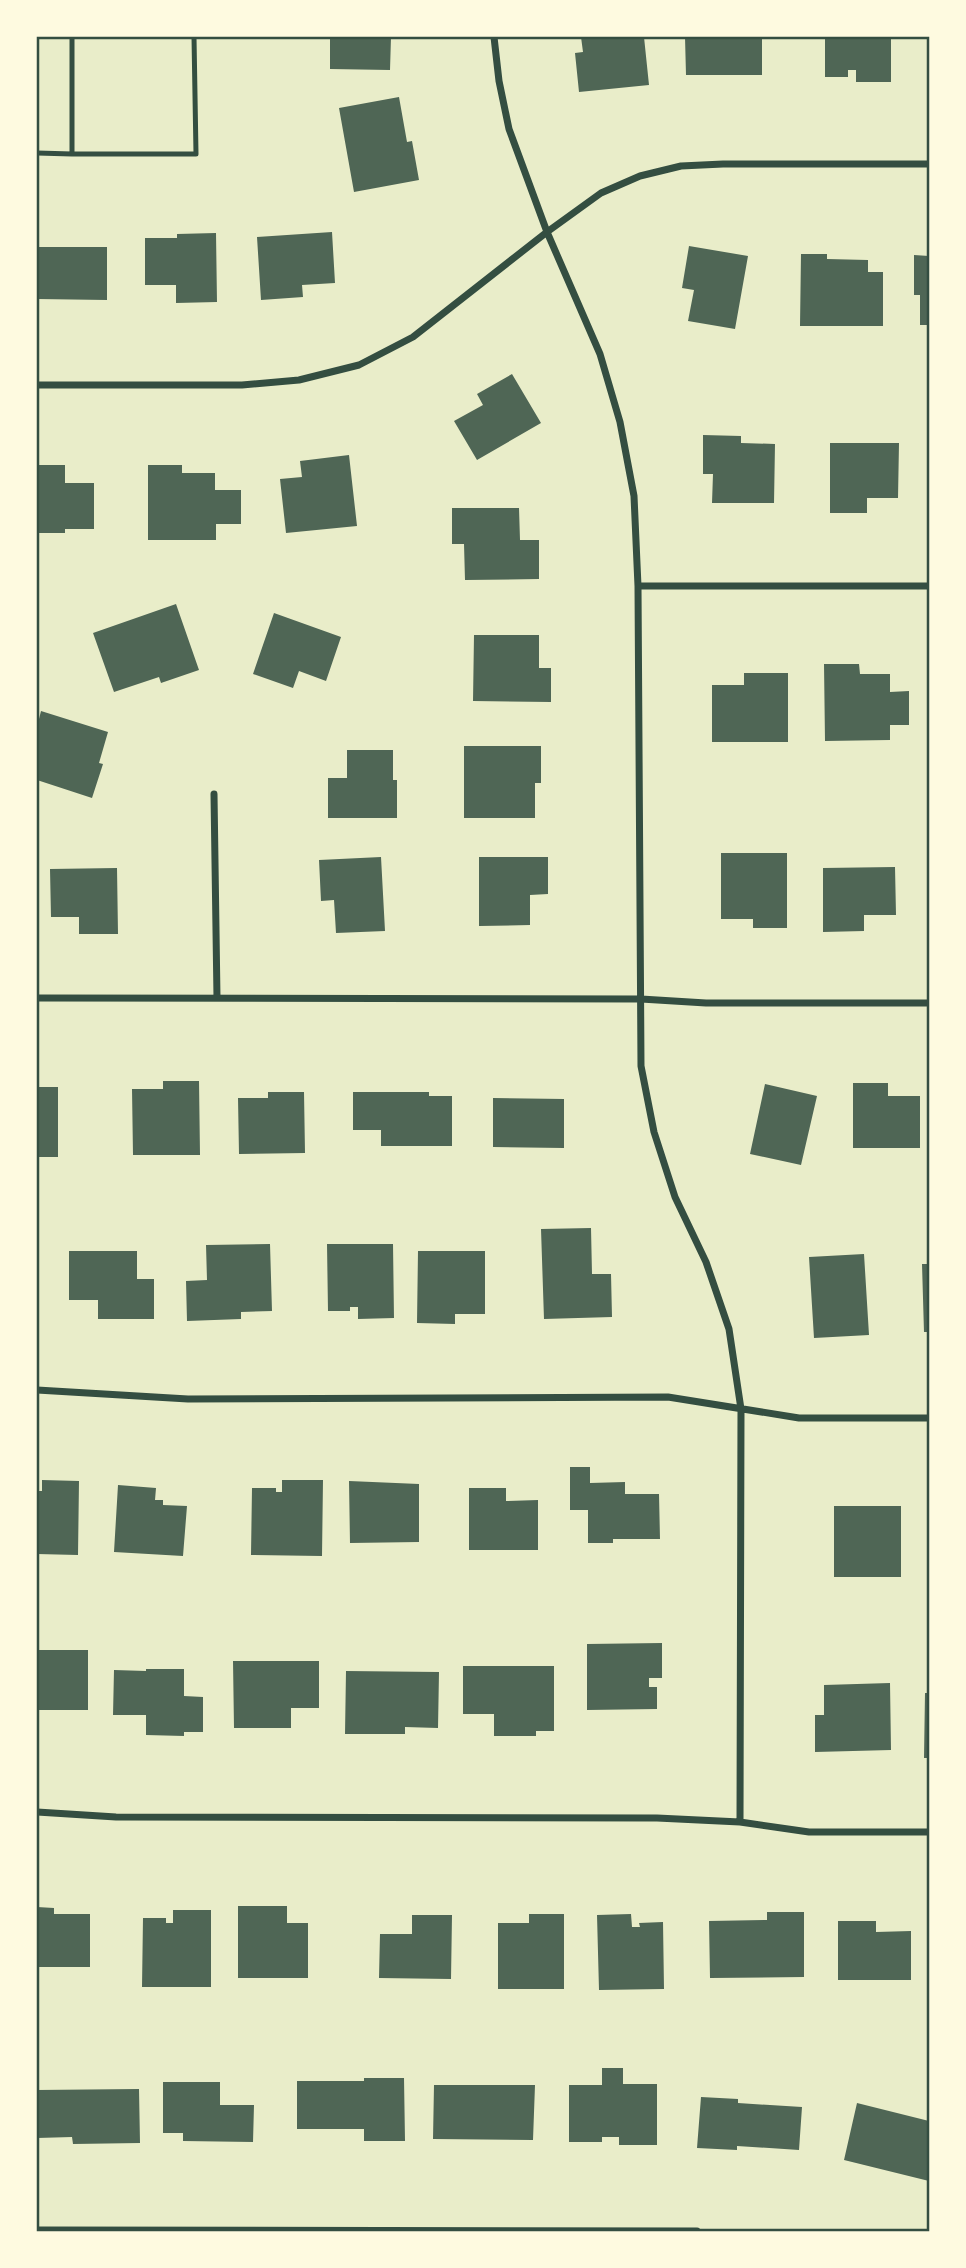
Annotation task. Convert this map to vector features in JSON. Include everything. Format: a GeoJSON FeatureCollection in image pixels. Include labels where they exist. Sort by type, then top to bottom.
{"type":"FeatureCollection","features":[{"type":"Feature","properties":{"kind":"street"},"geometry":{"type":"LineString","coordinates":[[494,37],[509,129],[547,232],[600,354],[620,422],[634,496],[638,586],[641,1066],[654,1132],[675,1197],[706,1262],[729,1329],[741,1409],[740,1822]]}},
{"type":"Feature","properties":{"kind":"street"},"geometry":{"type":"LineString","coordinates":[[37,385],[242,385],[299,380],[359,365],[413,337],[547,232],[601,194],[640,176],[681,166],[723,164],[929,164]]}},
{"type":"Feature","properties":{"kind":"street"},"geometry":{"type":"LineString","coordinates":[[638,586],[929,586]]}},
{"type":"Feature","properties":{"kind":"street"},"geometry":{"type":"LineString","coordinates":[[214,794],[217,998]]}},
{"type":"Feature","properties":{"kind":"street"},"geometry":{"type":"LineString","coordinates":[[37,998],[641,999],[706,1003],[929,1003]]}},
{"type":"Feature","properties":{"kind":"street"},"geometry":{"type":"LineString","coordinates":[[37,1390],[188,1399],[668,1398],[799,1418],[929,1418]]}},
{"type":"Feature","properties":{"kind":"street"},"geometry":{"type":"LineString","coordinates":[[37,1812],[116,1817],[657,1818],[740,1822],[809,1832],[929,1832]]}},
{"type":"Feature","properties":{"kind":"street"},"geometry":{"type":"LineString","coordinates":[[37,2230],[697,2231]]}},
{"type":"Feature","properties":{"kind":"lane"},"geometry":{"type":"LineString","coordinates":[[72,37],[72,154]]}},
{"type":"Feature","properties":{"kind":"lane"},"geometry":{"type":"LineString","coordinates":[[37,153],[197,154],[194,37]]}},
{"type":"Feature","properties":{"kind":"building"},"geometry":{"type":"Polygon","coordinates":[[[330,37],[391,37],[390,70],[330,69],[330,37]]]}},
{"type":"Feature","properties":{"kind":"building"},"geometry":{"type":"Polygon","coordinates":[[[581,37],[644,37],[649,85],[579,92],[575,53],[583,52],[581,37]]]}},
{"type":"Feature","properties":{"kind":"building"},"geometry":{"type":"Polygon","coordinates":[[[685,37],[762,37],[762,75],[686,75],[685,37]]]}},
{"type":"Feature","properties":{"kind":"building"},"geometry":{"type":"Polygon","coordinates":[[[825,37],[891,37],[891,82],[856,82],[856,70],[848,70],[848,77],[825,77],[825,37]]]}},
{"type":"Feature","properties":{"kind":"building"},"geometry":{"type":"Polygon","coordinates":[[[399,97],[407,142],[412,141],[419,180],[354,192],[339,108],[399,97]]]}},
{"type":"Feature","properties":{"kind":"building"},"geometry":{"type":"Polygon","coordinates":[[[332,232],[335,283],[302,285],[303,297],[261,300],[257,237],[332,232]]]}},
{"type":"Feature","properties":{"kind":"building"},"geometry":{"type":"Polygon","coordinates":[[[216,233],[217,302],[176,303],[176,285],[145,285],[145,238],[177,238],[177,234],[216,233]]]}},
{"type":"Feature","properties":{"kind":"building"},"geometry":{"type":"Polygon","coordinates":[[[689,246],[748,256],[735,329],[688,321],[694,290],[682,288],[689,246]]]}},
{"type":"Feature","properties":{"kind":"building"},"geometry":{"type":"Polygon","coordinates":[[[37,247],[107,247],[107,300],[37,299],[37,247]]]}},
{"type":"Feature","properties":{"kind":"building"},"geometry":{"type":"Polygon","coordinates":[[[801,254],[827,254],[827,259],[868,260],[868,272],[883,272],[883,326],[800,326],[801,254]]]}},
{"type":"Feature","properties":{"kind":"building"},"geometry":{"type":"Polygon","coordinates":[[[914,255],[929,256],[929,325],[920,325],[920,295],[914,295],[914,255]]]}},
{"type":"Feature","properties":{"kind":"building"},"geometry":{"type":"Polygon","coordinates":[[[512,374],[541,423],[477,460],[454,421],[483,405],[477,394],[512,374]]]}},
{"type":"Feature","properties":{"kind":"building"},"geometry":{"type":"Polygon","coordinates":[[[703,435],[741,436],[741,443],[775,444],[774,503],[712,503],[713,474],[703,474],[703,435]]]}},
{"type":"Feature","properties":{"kind":"building"},"geometry":{"type":"Polygon","coordinates":[[[830,443],[899,443],[898,498],[867,498],[867,513],[830,513],[830,443]]]}},
{"type":"Feature","properties":{"kind":"building"},"geometry":{"type":"Polygon","coordinates":[[[349,455],[357,526],[286,533],[280,479],[302,477],[300,461],[349,455]]]}},
{"type":"Feature","properties":{"kind":"building"},"geometry":{"type":"Polygon","coordinates":[[[37,465],[65,465],[65,483],[94,483],[94,529],[37,533],[37,465]]]}},
{"type":"Feature","properties":{"kind":"building"},"geometry":{"type":"Polygon","coordinates":[[[148,465],[182,465],[182,473],[215,473],[215,490],[241,490],[241,524],[216,524],[216,540],[148,540],[148,465]]]}},
{"type":"Feature","properties":{"kind":"building"},"geometry":{"type":"Polygon","coordinates":[[[452,508],[519,508],[520,540],[539,540],[539,579],[465,580],[464,544],[452,544],[452,508]]]}},
{"type":"Feature","properties":{"kind":"building"},"geometry":{"type":"Polygon","coordinates":[[[176,604],[199,670],[161,683],[159,677],[114,692],[93,633],[176,604]]]}},
{"type":"Feature","properties":{"kind":"building"},"geometry":{"type":"Polygon","coordinates":[[[274,613],[341,637],[326,681],[299,671],[293,688],[253,674],[274,613]]]}},
{"type":"Feature","properties":{"kind":"building"},"geometry":{"type":"Polygon","coordinates":[[[474,635],[539,635],[539,668],[551,668],[551,702],[473,701],[474,635]]]}},
{"type":"Feature","properties":{"kind":"building"},"geometry":{"type":"Polygon","coordinates":[[[824,664],[859,664],[860,674],[890,674],[890,692],[909,691],[909,725],[890,725],[890,740],[825,741],[824,664]]]}},
{"type":"Feature","properties":{"kind":"building"},"geometry":{"type":"Polygon","coordinates":[[[744,673],[788,673],[788,742],[712,742],[712,685],[744,685],[744,673]]]}},
{"type":"Feature","properties":{"kind":"building"},"geometry":{"type":"Polygon","coordinates":[[[41,711],[108,732],[99,763],[103,764],[92,798],[37,780],[37,727],[41,711]]]}},
{"type":"Feature","properties":{"kind":"building"},"geometry":{"type":"Polygon","coordinates":[[[464,746],[541,746],[541,783],[535,783],[535,818],[464,818],[464,746]]]}},
{"type":"Feature","properties":{"kind":"building"},"geometry":{"type":"Polygon","coordinates":[[[347,750],[393,750],[393,780],[397,780],[397,818],[328,818],[328,778],[347,778],[347,750]]]}},
{"type":"Feature","properties":{"kind":"building"},"geometry":{"type":"Polygon","coordinates":[[[721,853],[787,853],[787,928],[753,928],[753,919],[721,919],[721,853]]]}},
{"type":"Feature","properties":{"kind":"building"},"geometry":{"type":"Polygon","coordinates":[[[381,857],[385,931],[336,933],[334,900],[321,901],[319,860],[381,857]]]}},
{"type":"Feature","properties":{"kind":"building"},"geometry":{"type":"Polygon","coordinates":[[[479,857],[548,857],[548,894],[530,895],[530,925],[479,926],[479,857]]]}},
{"type":"Feature","properties":{"kind":"building"},"geometry":{"type":"Polygon","coordinates":[[[895,867],[896,915],[864,915],[864,931],[823,932],[823,868],[895,867]]]}},
{"type":"Feature","properties":{"kind":"building"},"geometry":{"type":"Polygon","coordinates":[[[117,868],[118,934],[79,934],[79,917],[51,917],[50,869],[117,868]]]}},
{"type":"Feature","properties":{"kind":"building"},"geometry":{"type":"Polygon","coordinates":[[[163,1081],[199,1081],[200,1155],[133,1155],[132,1089],[163,1089],[163,1081]]]}},
{"type":"Feature","properties":{"kind":"building"},"geometry":{"type":"Polygon","coordinates":[[[853,1083],[888,1083],[888,1096],[920,1096],[920,1148],[853,1148],[853,1083]]]}},
{"type":"Feature","properties":{"kind":"building"},"geometry":{"type":"Polygon","coordinates":[[[765,1084],[817,1096],[801,1165],[750,1154],[765,1084]]]}},
{"type":"Feature","properties":{"kind":"building"},"geometry":{"type":"Polygon","coordinates":[[[37,1087],[58,1087],[58,1157],[37,1157],[37,1087]]]}},
{"type":"Feature","properties":{"kind":"building"},"geometry":{"type":"Polygon","coordinates":[[[268,1092],[304,1092],[305,1153],[239,1154],[238,1098],[268,1098],[268,1092]]]}},
{"type":"Feature","properties":{"kind":"building"},"geometry":{"type":"Polygon","coordinates":[[[353,1092],[429,1092],[429,1096],[452,1096],[452,1146],[381,1146],[381,1130],[353,1130],[353,1092]]]}},
{"type":"Feature","properties":{"kind":"building"},"geometry":{"type":"Polygon","coordinates":[[[493,1098],[564,1099],[564,1148],[493,1147],[493,1098]]]}},
{"type":"Feature","properties":{"kind":"building"},"geometry":{"type":"Polygon","coordinates":[[[591,1228],[592,1274],[611,1274],[612,1317],[544,1319],[541,1229],[591,1228]]]}},
{"type":"Feature","properties":{"kind":"building"},"geometry":{"type":"Polygon","coordinates":[[[270,1244],[272,1311],[241,1312],[241,1319],[187,1321],[186,1281],[207,1280],[206,1245],[270,1244]]]}},
{"type":"Feature","properties":{"kind":"building"},"geometry":{"type":"Polygon","coordinates":[[[327,1244],[393,1244],[394,1318],[358,1319],[358,1307],[350,1307],[350,1311],[328,1311],[327,1244]]]}},
{"type":"Feature","properties":{"kind":"building"},"geometry":{"type":"Polygon","coordinates":[[[69,1251],[137,1251],[137,1279],[154,1279],[154,1319],[98,1319],[98,1300],[69,1300],[69,1251]]]}},
{"type":"Feature","properties":{"kind":"building"},"geometry":{"type":"Polygon","coordinates":[[[418,1251],[485,1251],[485,1314],[455,1314],[455,1324],[417,1323],[418,1251]]]}},
{"type":"Feature","properties":{"kind":"building"},"geometry":{"type":"Polygon","coordinates":[[[864,1254],[869,1335],[814,1338],[809,1257],[864,1254]]]}},
{"type":"Feature","properties":{"kind":"building"},"geometry":{"type":"Polygon","coordinates":[[[922,1264],[929,1264],[929,1332],[924,1332],[922,1264]]]}},
{"type":"Feature","properties":{"kind":"building"},"geometry":{"type":"Polygon","coordinates":[[[570,1467],[590,1467],[590,1483],[625,1482],[625,1494],[659,1494],[660,1539],[613,1539],[613,1543],[588,1543],[588,1510],[570,1510],[570,1467]]]}},
{"type":"Feature","properties":{"kind":"building"},"geometry":{"type":"Polygon","coordinates":[[[42,1480],[79,1481],[78,1555],[37,1554],[37,1491],[42,1491],[42,1480]]]}},
{"type":"Feature","properties":{"kind":"building"},"geometry":{"type":"Polygon","coordinates":[[[282,1480],[323,1480],[322,1556],[251,1555],[252,1488],[276,1488],[276,1492],[282,1492],[282,1480]]]}},
{"type":"Feature","properties":{"kind":"building"},"geometry":{"type":"Polygon","coordinates":[[[349,1481],[419,1484],[419,1542],[350,1543],[349,1481]]]}},
{"type":"Feature","properties":{"kind":"building"},"geometry":{"type":"Polygon","coordinates":[[[118,1485],[156,1488],[155,1500],[163,1500],[163,1505],[187,1506],[183,1556],[114,1552],[118,1485]]]}},
{"type":"Feature","properties":{"kind":"building"},"geometry":{"type":"Polygon","coordinates":[[[469,1488],[506,1488],[506,1501],[538,1500],[538,1550],[469,1550],[469,1488]]]}},
{"type":"Feature","properties":{"kind":"building"},"geometry":{"type":"Polygon","coordinates":[[[834,1506],[901,1506],[901,1577],[834,1577],[834,1506]]]}},
{"type":"Feature","properties":{"kind":"building"},"geometry":{"type":"Polygon","coordinates":[[[662,1643],[662,1678],[649,1678],[649,1687],[657,1687],[657,1709],[587,1710],[587,1644],[662,1643]]]}},
{"type":"Feature","properties":{"kind":"building"},"geometry":{"type":"Polygon","coordinates":[[[37,1650],[88,1650],[88,1710],[37,1710],[37,1650]]]}},
{"type":"Feature","properties":{"kind":"building"},"geometry":{"type":"Polygon","coordinates":[[[233,1661],[319,1661],[319,1708],[291,1708],[291,1728],[234,1728],[233,1661]]]}},
{"type":"Feature","properties":{"kind":"building"},"geometry":{"type":"Polygon","coordinates":[[[463,1666],[554,1666],[554,1731],[536,1731],[536,1736],[494,1736],[494,1714],[463,1714],[463,1666]]]}},
{"type":"Feature","properties":{"kind":"building"},"geometry":{"type":"Polygon","coordinates":[[[184,1669],[184,1696],[203,1697],[203,1732],[184,1732],[184,1736],[146,1735],[146,1715],[113,1715],[114,1670],[184,1669]]]}},
{"type":"Feature","properties":{"kind":"building"},"geometry":{"type":"Polygon","coordinates":[[[346,1671],[439,1672],[438,1728],[405,1727],[405,1734],[345,1734],[346,1671]]]}},
{"type":"Feature","properties":{"kind":"building"},"geometry":{"type":"Polygon","coordinates":[[[890,1683],[891,1750],[815,1752],[815,1715],[824,1715],[824,1685],[890,1683]]]}},
{"type":"Feature","properties":{"kind":"building"},"geometry":{"type":"Polygon","coordinates":[[[925,1693],[929,1693],[929,1758],[924,1758],[925,1693]]]}},
{"type":"Feature","properties":{"kind":"building"},"geometry":{"type":"Polygon","coordinates":[[[238,1906],[287,1906],[287,1923],[308,1923],[308,1978],[238,1978],[238,1906]]]}},
{"type":"Feature","properties":{"kind":"building"},"geometry":{"type":"Polygon","coordinates":[[[37,1907],[54,1908],[54,1914],[90,1914],[90,1967],[37,1967],[37,1907]]]}},
{"type":"Feature","properties":{"kind":"building"},"geometry":{"type":"Polygon","coordinates":[[[173,1910],[211,1910],[211,1987],[142,1987],[143,1918],[166,1918],[166,1923],[173,1923],[173,1910]]]}},
{"type":"Feature","properties":{"kind":"building"},"geometry":{"type":"Polygon","coordinates":[[[767,1912],[804,1912],[804,1977],[710,1978],[709,1921],[767,1920],[767,1912]]]}},
{"type":"Feature","properties":{"kind":"building"},"geometry":{"type":"Polygon","coordinates":[[[529,1914],[564,1914],[564,1989],[498,1989],[498,1923],[529,1923],[529,1914]]]}},
{"type":"Feature","properties":{"kind":"building"},"geometry":{"type":"Polygon","coordinates":[[[631,1914],[632,1927],[640,1927],[639,1923],[663,1922],[664,1989],[599,1990],[597,1915],[631,1914]]]}},
{"type":"Feature","properties":{"kind":"building"},"geometry":{"type":"Polygon","coordinates":[[[412,1915],[452,1915],[451,1979],[379,1978],[380,1934],[412,1934],[412,1915]]]}},
{"type":"Feature","properties":{"kind":"building"},"geometry":{"type":"Polygon","coordinates":[[[838,1921],[876,1921],[876,1932],[911,1931],[911,1980],[838,1980],[838,1921]]]}},
{"type":"Feature","properties":{"kind":"building"},"geometry":{"type":"Polygon","coordinates":[[[602,2068],[623,2068],[623,2084],[657,2084],[657,2145],[619,2145],[619,2137],[602,2137],[602,2142],[569,2142],[569,2085],[602,2085],[602,2068]]]}},
{"type":"Feature","properties":{"kind":"building"},"geometry":{"type":"Polygon","coordinates":[[[364,2078],[404,2078],[405,2141],[364,2141],[364,2129],[297,2129],[297,2081],[364,2081],[364,2078]]]}},
{"type":"Feature","properties":{"kind":"building"},"geometry":{"type":"Polygon","coordinates":[[[163,2082],[220,2082],[220,2105],[254,2105],[253,2142],[183,2141],[183,2133],[163,2133],[163,2082]]]}},
{"type":"Feature","properties":{"kind":"building"},"geometry":{"type":"Polygon","coordinates":[[[434,2085],[535,2085],[533,2140],[433,2139],[434,2085]]]}},
{"type":"Feature","properties":{"kind":"building"},"geometry":{"type":"Polygon","coordinates":[[[139,2089],[140,2143],[73,2144],[72,2137],[37,2138],[37,2090],[139,2089]]]}},
{"type":"Feature","properties":{"kind":"building"},"geometry":{"type":"Polygon","coordinates":[[[701,2097],[738,2099],[738,2103],[802,2107],[799,2150],[737,2146],[737,2150],[697,2148],[701,2097]]]}},
{"type":"Feature","properties":{"kind":"building"},"geometry":{"type":"Polygon","coordinates":[[[857,2103],[929,2121],[929,2181],[844,2160],[857,2103]]]}}]}
